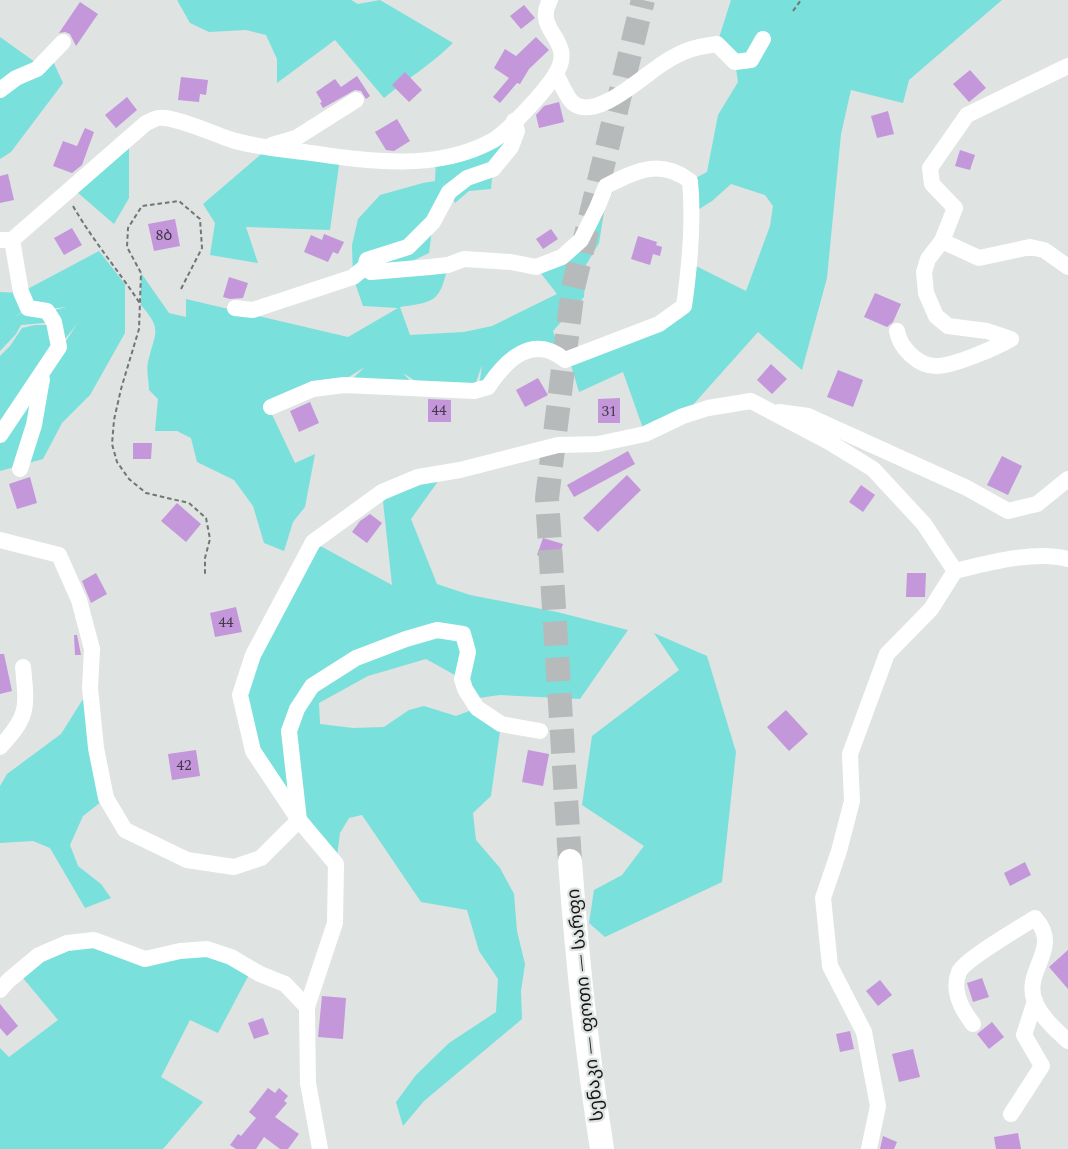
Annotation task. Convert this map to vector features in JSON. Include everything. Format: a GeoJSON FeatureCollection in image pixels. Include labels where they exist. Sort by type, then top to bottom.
{"type":"FeatureCollection","features":[{"type":"Feature","properties":{"kind":"highway","name":"სენაკი — ფოთი — სარფი"},"geometry":{"type":"LineString","coordinates":[[570,861],[576,950],[602,1149]]}},
{"type":"Feature","properties":{"kind":"street"},"geometry":{"type":"LineString","coordinates":[[0,435],[59,347],[54,322],[46,311],[28,308],[6,240],[146,123],[159,117],[234,141],[393,162],[436,158],[481,147],[496,139],[556,75],[562,59],[559,42],[545,21],[550,0]]}},
{"type":"Feature","properties":{"kind":"street"},"geometry":{"type":"LineString","coordinates":[[556,75],[572,103],[587,108],[611,100],[664,62],[693,47],[717,44],[735,62],[751,60],[763,39]]}},
{"type":"Feature","properties":{"kind":"street"},"geometry":{"type":"LineString","coordinates":[[0,90],[16,78],[37,69],[63,42]]}},
{"type":"Feature","properties":{"kind":"street"},"geometry":{"type":"LineString","coordinates":[[897,331],[898,339],[915,359],[935,366],[968,357],[1011,339],[987,331],[948,326],[936,315],[926,293],[924,272],[928,259],[942,241],[955,208],[932,184],[930,168],[967,115],[1068,66]]}},
{"type":"Feature","properties":{"kind":"street"},"geometry":{"type":"LineString","coordinates":[[266,147],[296,138],[356,100]]}},
{"type":"Feature","properties":{"kind":"street"},"geometry":{"type":"LineString","coordinates":[[235,308],[253,310],[353,278],[365,267],[367,260],[408,247],[434,222],[449,192],[467,178],[493,169],[511,147],[517,131],[514,121]]}},
{"type":"Feature","properties":{"kind":"street"},"geometry":{"type":"LineString","coordinates":[[271,407],[313,389],[344,385],[474,391],[488,387],[500,369],[513,357],[535,349],[555,351],[565,360],[659,324],[684,306],[690,263],[693,213],[690,181],[676,171],[651,168],[628,175],[606,186],[580,240],[562,257],[536,267],[511,262],[464,259],[448,265],[401,270],[371,272],[365,267]]}},
{"type":"Feature","properties":{"kind":"street"},"geometry":{"type":"LineString","coordinates":[[942,241],[979,258],[1030,247],[1044,250],[1068,267]]}},
{"type":"Feature","properties":{"kind":"street"},"geometry":{"type":"LineString","coordinates":[[20,469],[34,425],[44,371]]}},
{"type":"Feature","properties":{"kind":"street"},"geometry":{"type":"LineString","coordinates":[[320,1149],[308,1083],[307,1007],[334,923],[336,864],[299,820],[253,751],[240,695],[253,655],[313,542],[382,492],[418,477],[460,470],[558,445],[598,444],[645,434],[683,416],[708,408],[751,401],[873,469],[924,524],[955,571]]}},
{"type":"Feature","properties":{"kind":"street"},"geometry":{"type":"LineString","coordinates":[[769,410],[808,416],[967,488],[1008,511],[1037,504],[1068,479]]}},
{"type":"Feature","properties":{"kind":"street"},"geometry":{"type":"LineString","coordinates":[[8,542],[59,555],[79,600],[92,649],[90,688],[96,748],[106,798],[124,830],[187,860],[234,867],[261,858],[299,820]]}},
{"type":"Feature","properties":{"kind":"street"},"geometry":{"type":"LineString","coordinates":[[869,1149],[878,1106],[864,1032],[830,966],[823,898],[839,851],[852,801],[850,754],[887,654],[931,609],[955,571],[1052,554],[1068,559]]}},
{"type":"Feature","properties":{"kind":"street"},"geometry":{"type":"LineString","coordinates":[[299,820],[289,731],[297,709],[312,686],[356,658],[406,639],[437,630],[463,634],[468,652],[462,679],[477,708],[501,724],[540,731]]}},
{"type":"Feature","properties":{"kind":"street"},"geometry":{"type":"LineString","coordinates":[[0,747],[14,732],[25,711],[23,667]]}},
{"type":"Feature","properties":{"kind":"street"},"geometry":{"type":"LineString","coordinates":[[973,1024],[962,1010],[956,985],[959,970],[992,945],[1035,918],[1042,926],[1046,951],[1034,973],[1035,1001],[1047,1022],[1068,1041]]}},
{"type":"Feature","properties":{"kind":"street"},"geometry":{"type":"LineString","coordinates":[[0,990],[39,955],[67,943],[94,940],[145,959],[180,951],[207,949],[231,957],[260,974],[285,984],[307,1007]]}},
{"type":"Feature","properties":{"kind":"street"},"geometry":{"type":"LineString","coordinates":[[1011,1114],[1042,1066],[1024,1035],[1035,1001]]}},
{"type":"Feature","properties":{"kind":"path"},"geometry":{"type":"LineString","coordinates":[[793,11],[801,0]]}},
{"type":"Feature","properties":{"kind":"path"},"geometry":{"type":"LineString","coordinates":[[71,188],[72,206],[90,235],[141,305]]}},
{"type":"Feature","properties":{"kind":"path"},"geometry":{"type":"LineString","coordinates":[[181,289],[202,248],[200,219],[179,201],[142,206],[128,228],[127,247],[141,273],[139,329],[121,389],[114,420],[112,444],[117,462],[129,479],[146,493],[189,503],[206,518],[210,539],[205,558],[206,575]]}},
{"type":"Feature","properties":{"kind":"shaded area"},"geometry":{"type":"Polygon","coordinates":[[[177,0],[351,0],[358,4],[380,0],[453,43],[384,98],[335,40],[277,83],[277,59],[266,35],[246,30],[209,32],[190,23],[177,0]]]}},
{"type":"Feature","properties":{"kind":"shaded area"},"geometry":{"type":"Polygon","coordinates":[[[731,0],[1002,0],[909,80],[903,103],[851,90],[841,134],[827,278],[802,370],[758,332],[683,416],[645,434],[623,372],[579,392],[570,362],[684,306],[690,263],[746,291],[770,226],[773,206],[765,195],[731,184],[712,201],[693,213],[690,181],[707,172],[718,115],[738,82],[735,62],[717,44],[731,0]]]}},
{"type":"Feature","properties":{"kind":"shaded area"},"geometry":{"type":"Polygon","coordinates":[[[0,37],[35,62],[47,48],[63,83],[11,152],[0,159],[0,37]]]}},
{"type":"Feature","properties":{"kind":"shaded area"},"geometry":{"type":"Polygon","coordinates":[[[496,140],[511,147],[493,169],[491,189],[469,191],[455,203],[450,193],[433,222],[429,253],[393,270],[448,265],[439,293],[429,301],[400,307],[410,335],[464,332],[492,326],[557,294],[536,267],[562,257],[597,209],[628,175],[606,200],[599,243],[586,265],[584,297],[553,331],[560,351],[535,347],[479,387],[482,365],[474,388],[423,386],[403,373],[413,384],[349,382],[365,367],[342,381],[268,406],[295,463],[315,454],[305,507],[293,522],[284,551],[264,543],[253,506],[234,480],[197,462],[191,438],[177,431],[155,431],[158,399],[149,390],[147,368],[155,337],[155,326],[141,305],[141,273],[169,313],[186,317],[186,299],[348,337],[398,308],[363,306],[353,277],[352,245],[358,219],[380,195],[435,181],[436,159],[496,140]]]}},
{"type":"Feature","properties":{"kind":"shaded area"},"geometry":{"type":"Polygon","coordinates":[[[129,144],[129,198],[114,224],[77,192],[129,144]]]}},
{"type":"Feature","properties":{"kind":"shaded area"},"geometry":{"type":"Polygon","coordinates":[[[266,150],[340,158],[330,230],[246,227],[258,263],[210,255],[215,223],[203,204],[266,150]]]}},
{"type":"Feature","properties":{"kind":"shaded area"},"geometry":{"type":"Polygon","coordinates":[[[99,251],[125,284],[125,333],[90,395],[62,423],[43,459],[0,471],[0,443],[77,324],[61,344],[55,322],[21,325],[0,351],[0,292],[20,293],[26,309],[13,318],[28,309],[46,312],[67,307],[47,309],[29,307],[22,292],[99,251]]]}},
{"type":"Feature","properties":{"kind":"shaded area"},"geometry":{"type":"Polygon","coordinates":[[[53,325],[56,346],[0,432],[0,356],[22,328],[53,325]]]}},
{"type":"Feature","properties":{"kind":"shaded area"},"geometry":{"type":"Polygon","coordinates":[[[444,473],[411,519],[437,584],[470,595],[557,612],[628,630],[580,699],[500,695],[471,699],[462,679],[426,659],[368,676],[319,703],[320,724],[353,728],[384,727],[409,710],[424,706],[456,716],[477,708],[501,724],[491,796],[473,813],[476,840],[500,868],[514,894],[517,931],[525,964],[521,991],[522,1019],[424,1101],[403,1126],[396,1102],[416,1075],[449,1043],[496,1012],[498,979],[479,951],[467,910],[421,902],[362,815],[349,818],[340,833],[336,864],[253,751],[240,695],[313,542],[392,585],[382,492],[444,473]]]}},
{"type":"Feature","properties":{"kind":"shaded area"},"geometry":{"type":"Polygon","coordinates":[[[654,633],[707,656],[736,752],[722,882],[605,937],[589,923],[594,890],[622,875],[644,846],[582,805],[592,736],[679,670],[654,633]]]}},
{"type":"Feature","properties":{"kind":"shaded area"},"geometry":{"type":"Polygon","coordinates":[[[90,688],[106,798],[83,816],[70,845],[78,866],[101,884],[111,898],[85,908],[50,848],[33,841],[0,843],[0,786],[7,774],[61,734],[90,688]]]}},
{"type":"Feature","properties":{"kind":"shaded area"},"geometry":{"type":"Polygon","coordinates":[[[94,940],[145,959],[207,949],[252,969],[218,1033],[190,1020],[161,1077],[203,1102],[163,1149],[0,1149],[0,1048],[9,1057],[58,1020],[18,972],[94,940]]]}},
{"type":"Feature","properties":{"kind":"building"},"geometry":{"type":"Polygon","coordinates":[[[80,2],[98,14],[76,46],[70,34],[59,33],[80,2]]]}},
{"type":"Feature","properties":{"kind":"building"},"geometry":{"type":"Polygon","coordinates":[[[524,5],[535,18],[521,29],[510,16],[524,5]]]}},
{"type":"Feature","properties":{"kind":"building"},"geometry":{"type":"Polygon","coordinates":[[[536,37],[549,50],[500,103],[493,97],[509,78],[494,68],[505,49],[516,56],[536,37]]]}},
{"type":"Feature","properties":{"kind":"building"},"geometry":{"type":"Polygon","coordinates":[[[970,70],[986,88],[969,102],[953,84],[970,70]]]}},
{"type":"Feature","properties":{"kind":"building"},"geometry":{"type":"Polygon","coordinates":[[[405,72],[422,90],[409,102],[392,85],[405,72]]]}},
{"type":"Feature","properties":{"kind":"building"},"geometry":{"type":"Polygon","coordinates":[[[357,76],[370,96],[366,99],[361,91],[355,90],[323,108],[316,92],[335,79],[341,87],[357,76]]]}},
{"type":"Feature","properties":{"kind":"building"},"geometry":{"type":"Polygon","coordinates":[[[181,77],[208,80],[206,95],[200,94],[199,102],[178,100],[181,77]]]}},
{"type":"Feature","properties":{"kind":"building"},"geometry":{"type":"Polygon","coordinates":[[[127,97],[137,110],[116,128],[105,115],[127,97]]]}},
{"type":"Feature","properties":{"kind":"building"},"geometry":{"type":"Polygon","coordinates":[[[559,102],[564,122],[539,128],[536,115],[544,106],[559,102]]]}},
{"type":"Feature","properties":{"kind":"building"},"geometry":{"type":"Polygon","coordinates":[[[888,111],[894,134],[877,138],[871,116],[888,111]]]}},
{"type":"Feature","properties":{"kind":"building"},"geometry":{"type":"Polygon","coordinates":[[[397,119],[410,141],[394,151],[386,150],[375,132],[397,119]]]}},
{"type":"Feature","properties":{"kind":"building"},"geometry":{"type":"Polygon","coordinates":[[[85,128],[94,132],[82,165],[72,173],[53,166],[63,141],[77,146],[85,128]]]}},
{"type":"Feature","properties":{"kind":"building"},"geometry":{"type":"Polygon","coordinates":[[[960,150],[975,155],[970,170],[955,166],[960,150]]]}},
{"type":"Feature","properties":{"kind":"building"},"geometry":{"type":"Polygon","coordinates":[[[8,174],[14,200],[0,203],[0,176],[8,174]]]}},
{"type":"Feature","properties":{"kind":"building"},"geometry":{"type":"Polygon","coordinates":[[[175,219],[180,246],[154,251],[148,224],[175,219]]]}},
{"type":"Feature","properties":{"kind":"building"},"geometry":{"type":"Polygon","coordinates":[[[72,228],[82,245],[64,255],[54,238],[72,228]]]}},
{"type":"Feature","properties":{"kind":"building"},"geometry":{"type":"Polygon","coordinates":[[[551,229],[558,239],[543,249],[536,239],[551,229]]]}},
{"type":"Feature","properties":{"kind":"building"},"geometry":{"type":"Polygon","coordinates":[[[324,234],[344,242],[338,254],[333,252],[328,262],[304,252],[311,235],[322,240],[324,234]]]}},
{"type":"Feature","properties":{"kind":"building"},"geometry":{"type":"Polygon","coordinates":[[[638,236],[657,242],[656,245],[662,247],[660,256],[653,254],[650,265],[631,259],[638,236]]]}},
{"type":"Feature","properties":{"kind":"building"},"geometry":{"type":"Polygon","coordinates":[[[229,277],[248,283],[243,298],[223,297],[229,277]]]}},
{"type":"Feature","properties":{"kind":"building"},"geometry":{"type":"Polygon","coordinates":[[[875,293],[901,304],[893,322],[887,327],[864,317],[875,293]]]}},
{"type":"Feature","properties":{"kind":"building"},"geometry":{"type":"Polygon","coordinates":[[[771,364],[787,379],[772,394],[757,380],[771,364]]]}},
{"type":"Feature","properties":{"kind":"building"},"geometry":{"type":"Polygon","coordinates":[[[838,370],[863,380],[853,407],[827,397],[838,370]]]}},
{"type":"Feature","properties":{"kind":"building"},"geometry":{"type":"Polygon","coordinates":[[[538,378],[548,395],[525,407],[516,390],[538,378]]]}},
{"type":"Feature","properties":{"kind":"building"},"geometry":{"type":"Polygon","coordinates":[[[620,398],[620,423],[598,423],[598,399],[620,398]]]}},
{"type":"Feature","properties":{"kind":"building"},"geometry":{"type":"Polygon","coordinates":[[[428,399],[451,400],[451,422],[428,422],[428,399]]]}},
{"type":"Feature","properties":{"kind":"building"},"geometry":{"type":"Polygon","coordinates":[[[310,402],[319,423],[299,432],[290,411],[310,402]]]}},
{"type":"Feature","properties":{"kind":"building"},"geometry":{"type":"Polygon","coordinates":[[[133,443],[152,443],[151,459],[133,459],[133,443]]]}},
{"type":"Feature","properties":{"kind":"building"},"geometry":{"type":"Polygon","coordinates":[[[628,451],[635,464],[574,497],[567,485],[628,451]]]}},
{"type":"Feature","properties":{"kind":"building"},"geometry":{"type":"Polygon","coordinates":[[[1002,456],[1022,466],[1008,495],[987,485],[1002,456]]]}},
{"type":"Feature","properties":{"kind":"building"},"geometry":{"type":"Polygon","coordinates":[[[627,475],[641,490],[598,532],[583,518],[627,475]]]}},
{"type":"Feature","properties":{"kind":"building"},"geometry":{"type":"Polygon","coordinates":[[[30,477],[37,503],[17,509],[9,484],[30,477]]]}},
{"type":"Feature","properties":{"kind":"building"},"geometry":{"type":"Polygon","coordinates":[[[861,485],[875,495],[863,512],[849,502],[861,485]]]}},
{"type":"Feature","properties":{"kind":"building"},"geometry":{"type":"Polygon","coordinates":[[[177,503],[201,524],[186,542],[161,521],[177,503]]]}},
{"type":"Feature","properties":{"kind":"building"},"geometry":{"type":"Polygon","coordinates":[[[370,514],[382,523],[367,543],[352,532],[360,521],[370,514]]]}},
{"type":"Feature","properties":{"kind":"building"},"geometry":{"type":"Polygon","coordinates":[[[543,538],[563,544],[557,561],[537,555],[543,538]]]}},
{"type":"Feature","properties":{"kind":"building"},"geometry":{"type":"Polygon","coordinates":[[[96,573],[107,594],[91,603],[82,581],[96,573]]]}},
{"type":"Feature","properties":{"kind":"building"},"geometry":{"type":"Polygon","coordinates":[[[907,573],[926,573],[925,597],[906,597],[907,573]]]}},
{"type":"Feature","properties":{"kind":"building"},"geometry":{"type":"Polygon","coordinates":[[[236,607],[242,632],[215,637],[210,613],[236,607]]]}},
{"type":"Feature","properties":{"kind":"building"},"geometry":{"type":"Polygon","coordinates":[[[74,635],[77,635],[81,655],[75,655],[74,635]]]}},
{"type":"Feature","properties":{"kind":"building"},"geometry":{"type":"Polygon","coordinates":[[[0,654],[4,654],[12,691],[0,694],[0,654]]]}},
{"type":"Feature","properties":{"kind":"building"},"geometry":{"type":"Polygon","coordinates":[[[786,710],[808,734],[789,751],[767,727],[786,710]]]}},
{"type":"Feature","properties":{"kind":"building"},"geometry":{"type":"Polygon","coordinates":[[[196,750],[200,776],[172,780],[168,754],[196,750]]]}},
{"type":"Feature","properties":{"kind":"building"},"geometry":{"type":"Polygon","coordinates":[[[528,750],[549,754],[543,786],[522,782],[528,750]]]}},
{"type":"Feature","properties":{"kind":"building"},"geometry":{"type":"Polygon","coordinates":[[[1025,862],[1031,875],[1010,886],[1004,873],[1025,862]]]}},
{"type":"Feature","properties":{"kind":"building"},"geometry":{"type":"Polygon","coordinates":[[[1068,950],[1068,989],[1049,967],[1068,950]]]}},
{"type":"Feature","properties":{"kind":"building"},"geometry":{"type":"Polygon","coordinates":[[[982,978],[989,997],[973,1002],[967,983],[982,978]]]}},
{"type":"Feature","properties":{"kind":"building"},"geometry":{"type":"Polygon","coordinates":[[[880,980],[892,995],[878,1006],[866,991],[880,980]]]}},
{"type":"Feature","properties":{"kind":"building"},"geometry":{"type":"Polygon","coordinates":[[[322,996],[346,998],[343,1039],[318,1037],[322,996]]]}},
{"type":"Feature","properties":{"kind":"building"},"geometry":{"type":"Polygon","coordinates":[[[0,1004],[18,1026],[7,1036],[0,1028],[0,1004]]]}},
{"type":"Feature","properties":{"kind":"building"},"geometry":{"type":"Polygon","coordinates":[[[263,1018],[269,1034],[254,1039],[248,1023],[263,1018]]]}},
{"type":"Feature","properties":{"kind":"building"},"geometry":{"type":"Polygon","coordinates":[[[992,1022],[1004,1037],[989,1049],[977,1034],[992,1022]]]}},
{"type":"Feature","properties":{"kind":"building"},"geometry":{"type":"Polygon","coordinates":[[[850,1031],[854,1049],[840,1052],[836,1034],[850,1031]]]}},
{"type":"Feature","properties":{"kind":"building"},"geometry":{"type":"Polygon","coordinates":[[[913,1049],[920,1077],[899,1082],[892,1054],[913,1049]]]}},
{"type":"Feature","properties":{"kind":"building"},"geometry":{"type":"Polygon","coordinates":[[[268,1088],[275,1093],[279,1088],[288,1096],[284,1101],[287,1103],[275,1117],[299,1134],[288,1149],[280,1149],[264,1137],[256,1149],[236,1149],[230,1145],[238,1134],[241,1136],[256,1118],[249,1112],[268,1088]]]}},
{"type":"Feature","properties":{"kind":"building"},"geometry":{"type":"Polygon","coordinates":[[[1018,1133],[1021,1149],[996,1149],[994,1137],[1018,1133]]]}},
{"type":"Feature","properties":{"kind":"building"},"geometry":{"type":"Polygon","coordinates":[[[883,1136],[897,1142],[894,1149],[880,1149],[883,1136]]]}},
{"type":"Feature","properties":{"kind":"tunnel"},"geometry":{"type":"LineString","coordinates":[[570,861],[547,498],[573,288],[643,0]]}}]}
